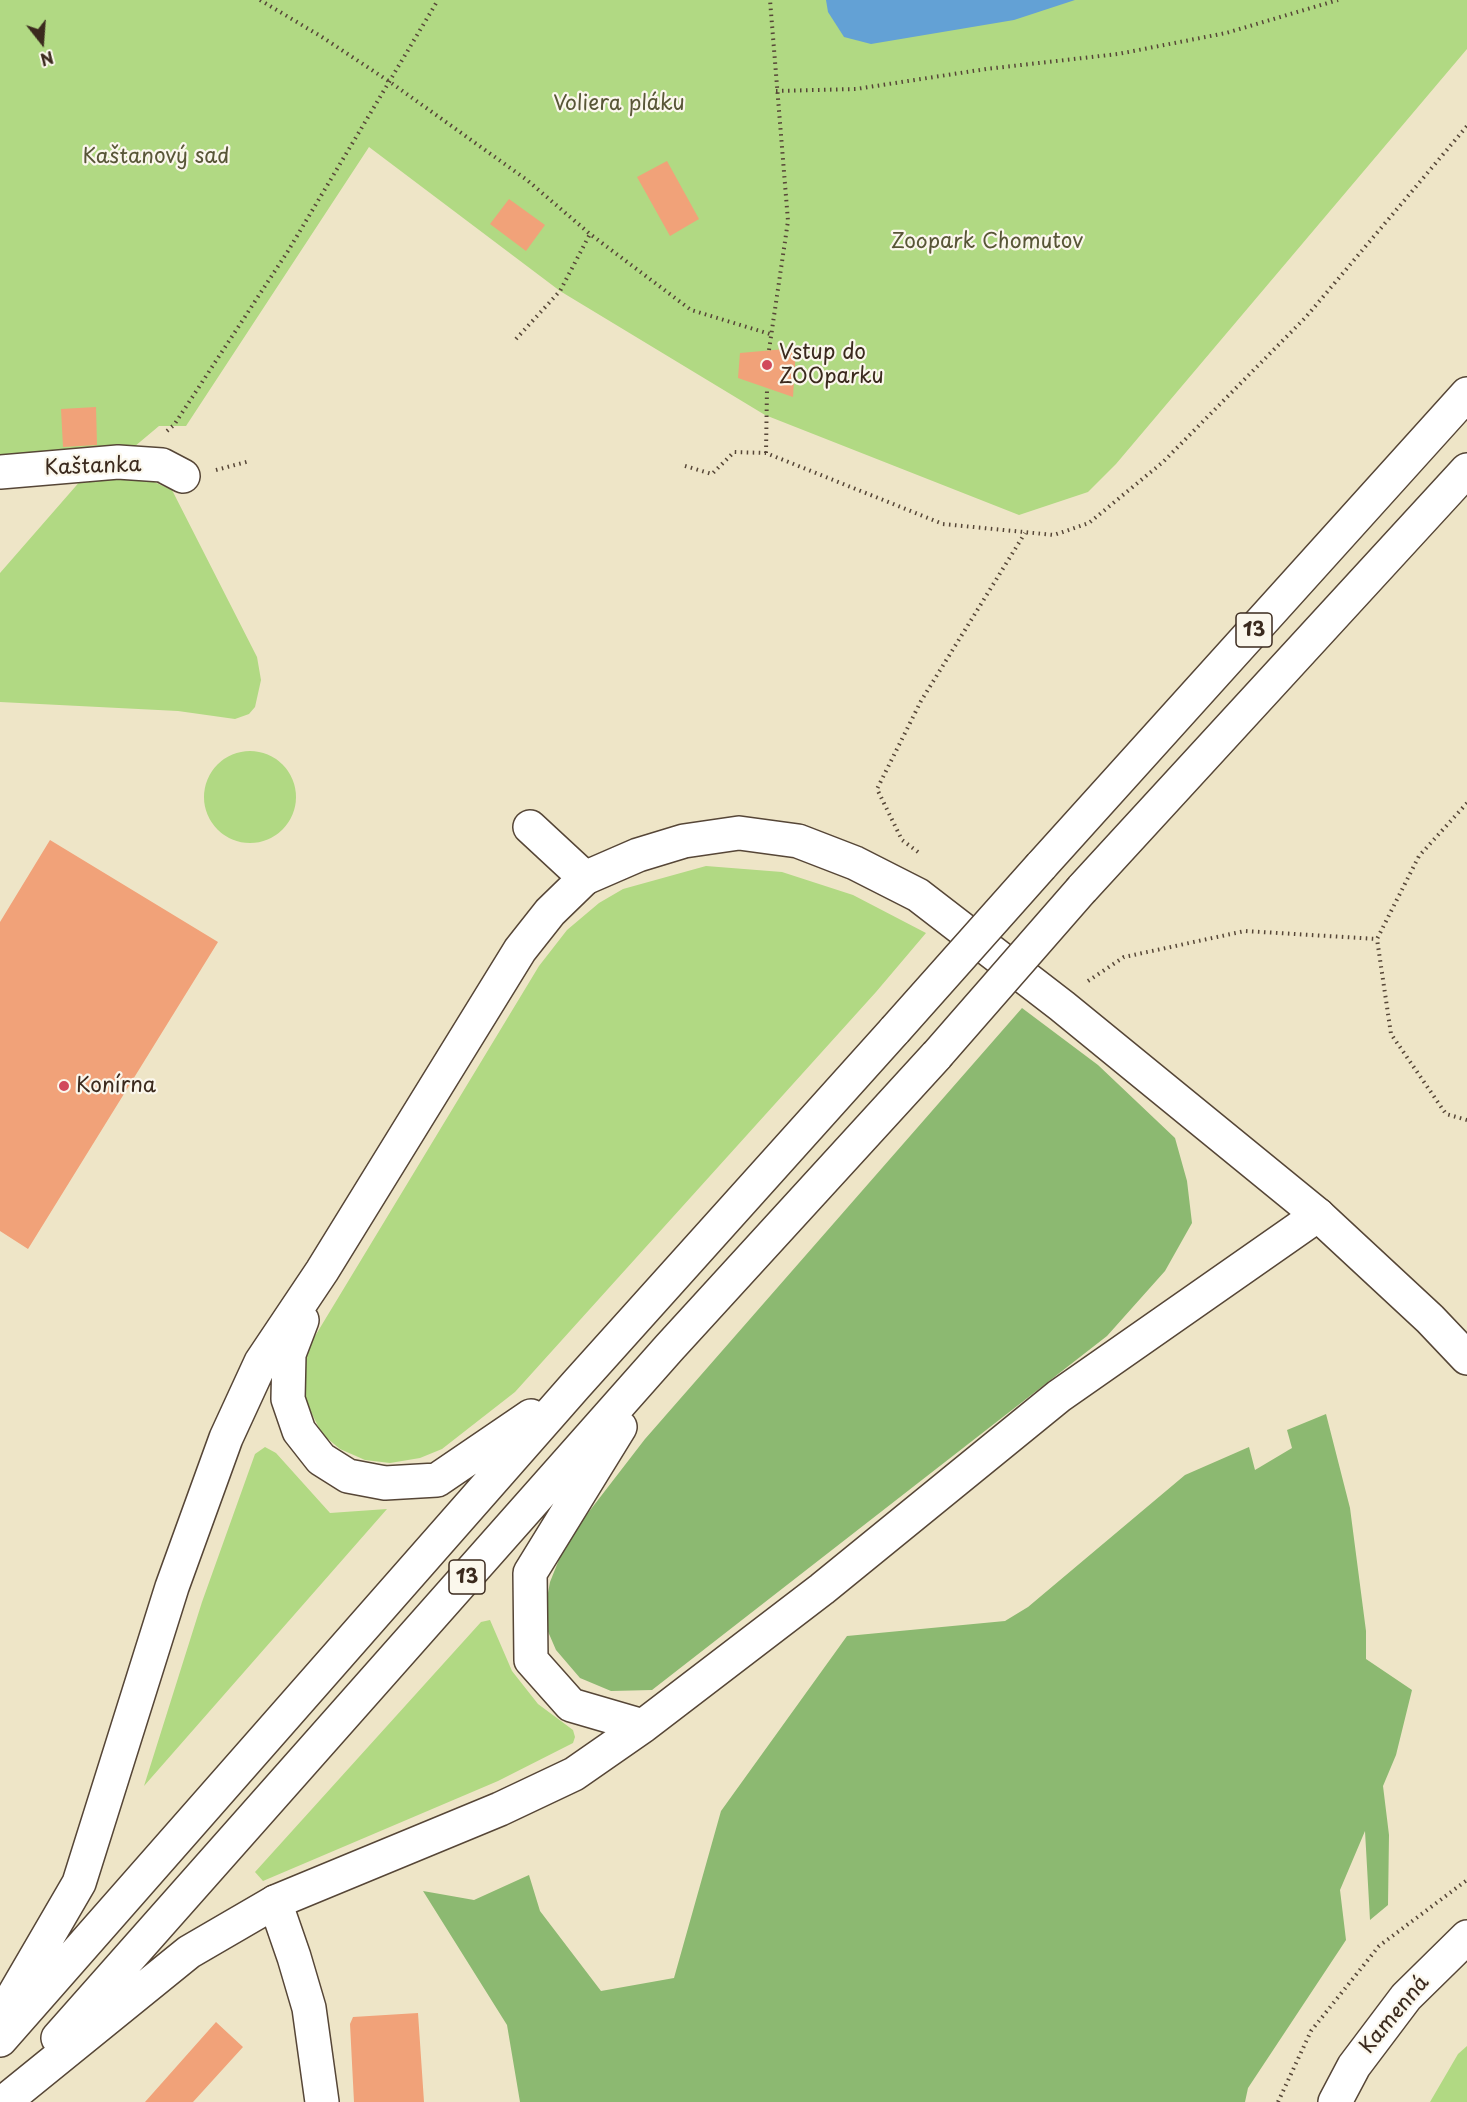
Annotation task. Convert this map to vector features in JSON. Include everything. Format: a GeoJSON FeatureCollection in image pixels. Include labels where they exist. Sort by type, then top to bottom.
{"type":"FeatureCollection","features":[{"type":"Feature","properties":{"kind":"main road","name":"13"},"geometry":{"type":"LineString","coordinates":[[0,2040],[575,1386],[1467,394]]}},
{"type":"Feature","properties":{"kind":"main road","name":"Kaštanka"},"geometry":{"type":"LineString","coordinates":[[0,472],[118,462],[162,465],[183,476]]}},
{"type":"Feature","properties":{"kind":"main road","name":"13"},"geometry":{"type":"LineString","coordinates":[[2,2102],[669,1348],[937,1055],[1082,889],[1467,470]]}},
{"type":"Feature","properties":{"kind":"main road"},"geometry":{"type":"LineString","coordinates":[[530,827],[585,878]]}},
{"type":"Feature","properties":{"kind":"main road"},"geometry":{"type":"LineString","coordinates":[[0,2019],[79,1883],[172,1587],[226,1438],[261,1362],[322,1271],[520,950],[550,912],[585,878],[638,855],[684,841],[738,834],[798,841],[855,863],[918,895],[1062,1006],[1318,1215],[1430,1319],[1467,1358]]}},
{"type":"Feature","properties":{"kind":"main road"},"geometry":{"type":"LineString","coordinates":[[2,2102],[189,1952],[275,1902],[521,1799],[574,1774],[643,1726],[822,1589],[1059,1396],[1318,1215]]}},
{"type":"Feature","properties":{"kind":"main road"},"geometry":{"type":"LineString","coordinates":[[322,1271],[289,1354],[288,1399],[299,1431],[321,1459],[348,1476],[385,1483],[437,1480],[575,1386]]}},
{"type":"Feature","properties":{"kind":"main road"},"geometry":{"type":"LineString","coordinates":[[643,1726],[571,1705],[531,1660],[530,1573],[669,1348]]}},
{"type":"Feature","properties":{"kind":"main road"},"geometry":{"type":"LineString","coordinates":[[275,1902],[309,2008],[322,2102]]}},
{"type":"Feature","properties":{"kind":"main road","name":"Kamenná"},"geometry":{"type":"LineString","coordinates":[[1335,2102],[1354,2066],[1406,1997],[1467,1937]]}},
{"type":"Feature","properties":{"kind":"path"},"geometry":{"type":"LineString","coordinates":[[260,0],[390,82],[526,180],[590,234],[691,310],[770,334]]}},
{"type":"Feature","properties":{"kind":"path"},"geometry":{"type":"LineString","coordinates":[[165,432],[174,425],[288,251],[438,0]]}},
{"type":"Feature","properties":{"kind":"path"},"geometry":{"type":"LineString","coordinates":[[769,350],[788,221],[770,0]]}},
{"type":"Feature","properties":{"kind":"path"},"geometry":{"type":"LineString","coordinates":[[776,91],[856,89],[986,69],[1118,54],[1226,33],[1338,0]]}},
{"type":"Feature","properties":{"kind":"path"},"geometry":{"type":"LineString","coordinates":[[685,466],[712,474],[734,452],[766,453],[943,524],[1054,535],[1089,523],[1163,462],[1306,317],[1467,126]]}},
{"type":"Feature","properties":{"kind":"path"},"geometry":{"type":"LineString","coordinates":[[516,339],[560,291],[590,234]]}},
{"type":"Feature","properties":{"kind":"path"},"geometry":{"type":"LineString","coordinates":[[766,388],[766,453]]}},
{"type":"Feature","properties":{"kind":"path"},"geometry":{"type":"LineString","coordinates":[[1467,803],[1419,856],[1377,939],[1391,1034],[1446,1114],[1467,1120]]}},
{"type":"Feature","properties":{"kind":"path"},"geometry":{"type":"LineString","coordinates":[[1278,2102],[1311,2031],[1379,1946],[1467,1880]]}},
{"type":"Feature","properties":{"kind":"green space","name":"Zoopark Chomutov"},"geometry":{"type":"Polygon","coordinates":[[[0,0],[1467,0],[1467,49],[1116,464],[1088,492],[1019,515],[765,415],[560,291],[369,147],[186,426],[159,426],[128,452],[0,459],[0,0]]]}},
{"type":"Feature","properties":{"kind":"green space"},"geometry":{"type":"Polygon","coordinates":[[[134,473],[172,490],[257,657],[261,680],[255,707],[249,714],[235,719],[178,711],[0,702],[0,573],[82,479],[134,473]]]}},
{"type":"Feature","properties":{"kind":"green space"},"geometry":{"type":"Polygon","coordinates":[[[250,751],[267,755],[282,765],[292,780],[296,797],[292,814],[282,829],[267,839],[250,843],[233,839],[218,829],[208,814],[204,797],[208,780],[218,765],[233,755],[250,751]]]}},
{"type":"Feature","properties":{"kind":"green space"},"geometry":{"type":"Polygon","coordinates":[[[706,866],[782,872],[853,895],[926,933],[876,992],[515,1392],[442,1449],[420,1458],[390,1463],[365,1460],[340,1449],[322,1434],[305,1400],[303,1372],[309,1346],[539,966],[567,930],[599,903],[623,889],[706,866]]]}},
{"type":"Feature","properties":{"kind":"green space"},"geometry":{"type":"Polygon","coordinates":[[[1022,1008],[1098,1065],[1175,1138],[1187,1181],[1192,1223],[1165,1271],[1107,1336],[652,1690],[611,1691],[580,1678],[556,1650],[543,1620],[550,1582],[560,1557],[581,1522],[645,1439],[1022,1008]]]}},
{"type":"Feature","properties":{"kind":"green space"},"geometry":{"type":"Polygon","coordinates":[[[1326,1414],[1350,1508],[1366,1631],[1366,1659],[1412,1690],[1396,1755],[1383,1786],[1389,1835],[1388,1905],[1370,1920],[1365,1831],[1340,1890],[1346,1940],[1248,2088],[1245,2102],[520,2102],[507,2025],[423,1891],[474,1900],[529,1875],[540,1911],[601,1991],[674,1978],[721,1811],[847,1636],[1005,1621],[1028,1607],[1185,1475],[1249,1447],[1255,1470],[1292,1448],[1287,1430],[1326,1414]]]}},
{"type":"Feature","properties":{"kind":"green space"},"geometry":{"type":"Polygon","coordinates":[[[265,1447],[276,1453],[330,1513],[387,1509],[144,1786],[202,1602],[255,1454],[265,1447]]]}},
{"type":"Feature","properties":{"kind":"green space"},"geometry":{"type":"Polygon","coordinates":[[[490,1620],[512,1671],[538,1704],[573,1730],[575,1737],[573,1743],[498,1781],[263,1881],[255,1872],[481,1622],[490,1620]]]}},
{"type":"Feature","properties":{"kind":"green space"},"geometry":{"type":"Polygon","coordinates":[[[1467,2046],[1467,2102],[1430,2102],[1458,2054],[1467,2046]]]}},
{"type":"Feature","properties":{"kind":"water"},"geometry":{"type":"Polygon","coordinates":[[[826,0],[1075,0],[1014,20],[871,44],[844,37],[828,12],[826,0]]]}},
{"type":"Feature","properties":{"kind":"building"},"geometry":{"type":"Polygon","coordinates":[[[667,161],[699,219],[670,236],[637,177],[667,161]]]}},
{"type":"Feature","properties":{"kind":"building"},"geometry":{"type":"Polygon","coordinates":[[[509,199],[545,225],[526,251],[490,224],[509,199]]]}},
{"type":"Feature","properties":{"kind":"building","name":"Vstup do ZOOparku"},"geometry":{"type":"Polygon","coordinates":[[[796,348],[793,397],[738,378],[740,353],[796,348]]]}},
{"type":"Feature","properties":{"kind":"building"},"geometry":{"type":"Polygon","coordinates":[[[96,407],[97,445],[63,447],[61,409],[96,407]]]}},
{"type":"Feature","properties":{"kind":"building","name":"Konírna"},"geometry":{"type":"Polygon","coordinates":[[[50,840],[218,942],[28,1249],[0,1231],[0,922],[50,840]]]}},
{"type":"Feature","properties":{"kind":"building"},"geometry":{"type":"Polygon","coordinates":[[[418,2013],[424,2102],[354,2102],[350,2024],[353,2017],[418,2013]]]}},
{"type":"Feature","properties":{"kind":"building"},"geometry":{"type":"Polygon","coordinates":[[[216,2022],[243,2047],[193,2102],[145,2102],[216,2022]]]}},
{"type":"Feature","properties":{"kind":"place","name":"Vstup do ZOOparku"},"geometry":{"type":"Point","coordinates":[767,365]}},
{"type":"Feature","properties":{"kind":"place","name":"Konírna"},"geometry":{"type":"Point","coordinates":[64,1086]}},
{"type":"Feature","properties":{"kind":"park label","name":"Voliera pláku"},"geometry":{"type":"Point","coordinates":[619,104]}},
{"type":"Feature","properties":{"kind":"park label","name":"Kaštanový sad"},"geometry":{"type":"Point","coordinates":[156,157]}}]}
